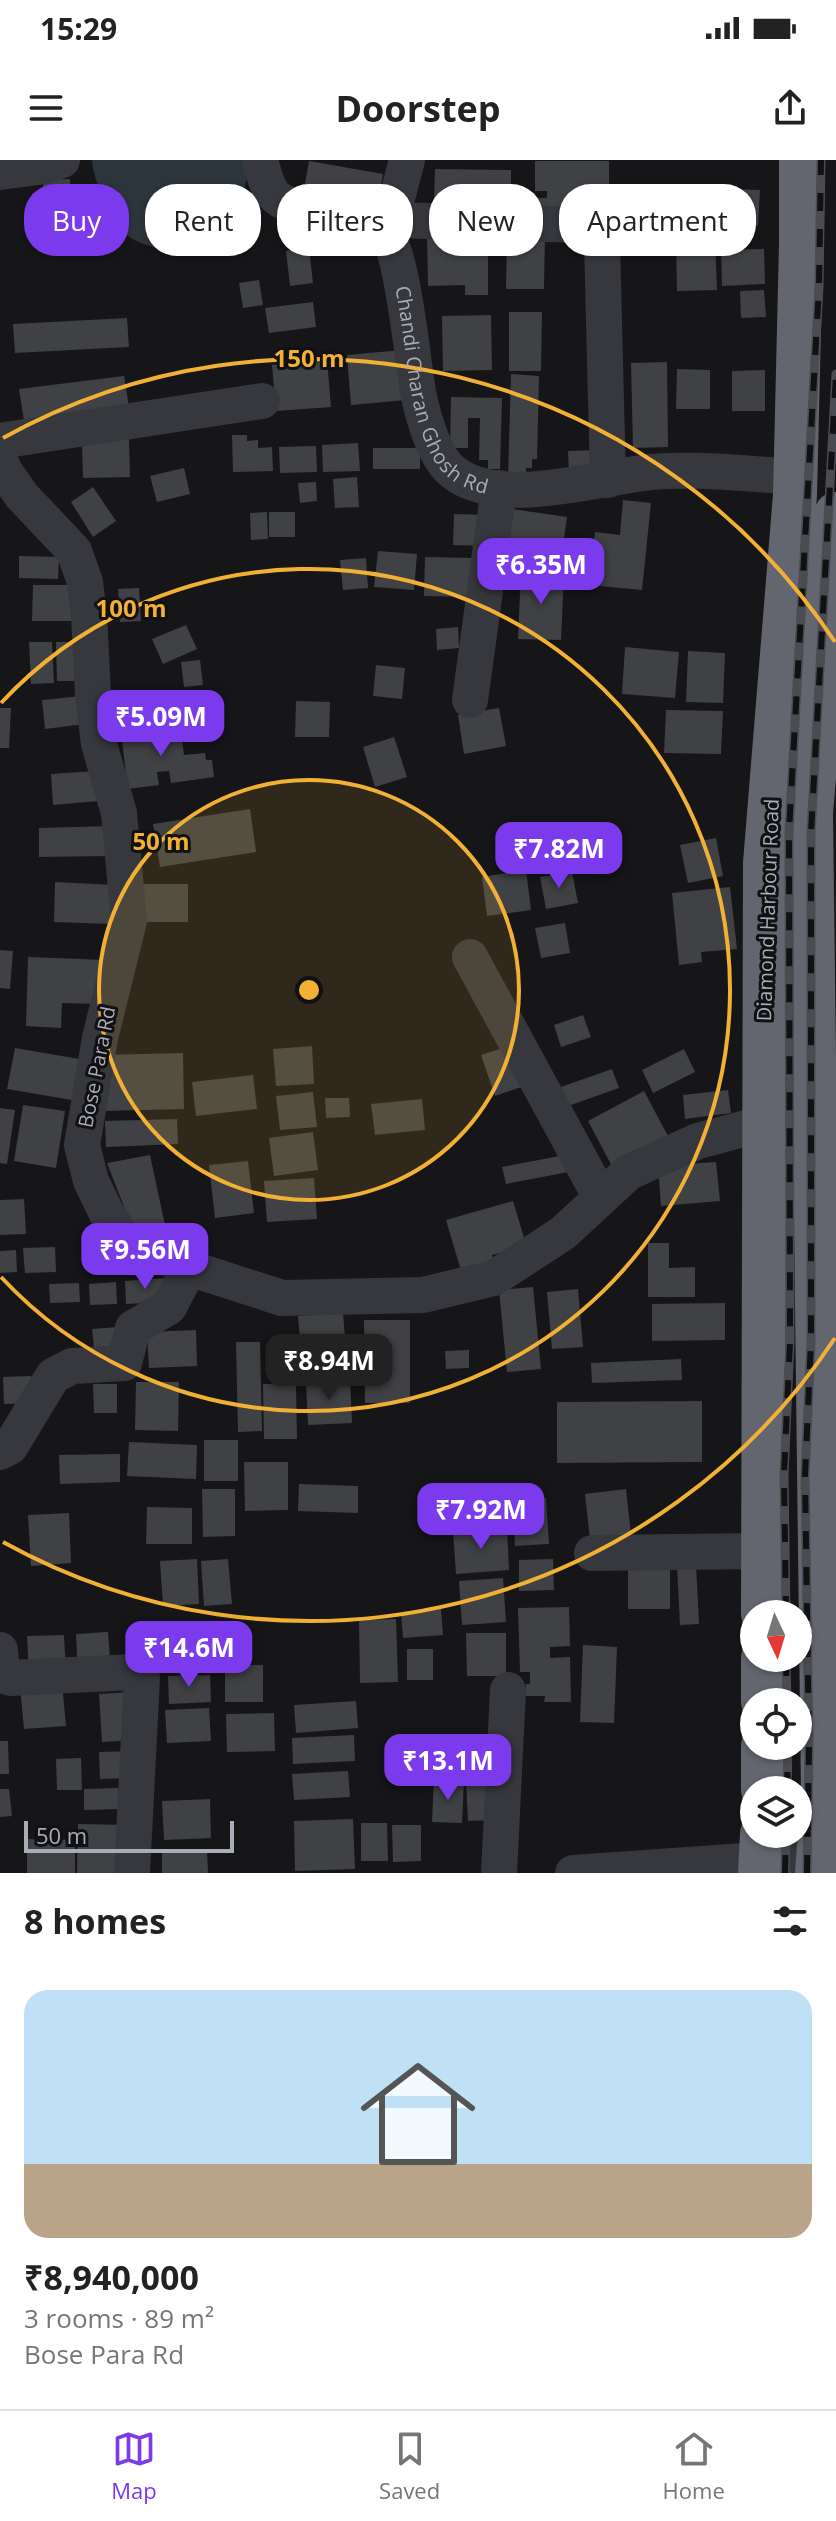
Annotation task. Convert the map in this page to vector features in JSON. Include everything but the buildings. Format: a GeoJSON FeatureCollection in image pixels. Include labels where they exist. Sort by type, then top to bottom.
{"type":"FeatureCollection","features":[{"type":"Feature","properties":{"kind":"highway","name":"Diamond Harbour Road"},"geometry":{"type":"LineString","coordinates":[[801,160],[796,477],[817,602],[811,813],[823,1794],[818,1866]]}},
{"type":"Feature","properties":{"kind":"highway","name":"Diamond Harbour Road"},"geometry":{"type":"LineString","coordinates":[[763,1600],[765,863],[836,514]]}},
{"type":"Feature","properties":{"kind":"street"},"geometry":{"type":"LineString","coordinates":[[0,172],[45,166],[62,160]]}},
{"type":"Feature","properties":{"kind":"street"},"geometry":{"type":"LineString","coordinates":[[260,160],[264,175],[277,197]]}},
{"type":"Feature","properties":{"kind":"street"},"geometry":{"type":"LineString","coordinates":[[401,184],[407,160]]}},
{"type":"Feature","properties":{"kind":"street"},"geometry":{"type":"LineString","coordinates":[[413,228],[586,225],[598,231],[602,241],[608,480]]}},
{"type":"Feature","properties":{"kind":"street","name":"Chandi Charan Ghosh Rd"},"geometry":{"type":"LineString","coordinates":[[395,256],[419,399],[432,440],[452,472],[484,487],[517,490],[650,472],[710,471],[796,477]]}},
{"type":"Feature","properties":{"kind":"street"},"geometry":{"type":"LineString","coordinates":[[1,461],[262,401]]}},
{"type":"Feature","properties":{"kind":"street","name":"Bose Para Rd"},"geometry":{"type":"LineString","coordinates":[[1,461],[22,496],[74,551],[85,582],[99,744],[119,813],[129,921],[100,1038],[82,1145],[91,1181],[122,1237],[189,1268],[282,1298],[423,1295],[494,1278],[563,1233],[629,1172],[698,1141],[765,1123]]}},
{"type":"Feature","properties":{"kind":"street"},"geometry":{"type":"LineString","coordinates":[[470,700],[499,488]]}},
{"type":"Feature","properties":{"kind":"street"},"geometry":{"type":"LineString","coordinates":[[470,957],[601,1198]]}},
{"type":"Feature","properties":{"kind":"street"},"geometry":{"type":"LineString","coordinates":[[0,1452],[10,1447],[53,1376],[72,1366],[124,1363],[133,1328],[169,1307],[189,1268]]}},
{"type":"Feature","properties":{"kind":"street"},"geometry":{"type":"LineString","coordinates":[[592,1553],[763,1551]]}},
{"type":"Feature","properties":{"kind":"street"},"geometry":{"type":"LineString","coordinates":[[0,1650],[2,1675],[10,1678],[133,1672],[142,1678],[132,1873]]}},
{"type":"Feature","properties":{"kind":"street"},"geometry":{"type":"LineString","coordinates":[[499,1873],[508,1690]]}},
{"type":"Feature","properties":{"kind":"street"},"geometry":{"type":"LineString","coordinates":[[573,1873],[617,1872],[761,1856],[818,1866]]}},
{"type":"Feature","properties":{"kind":"shaded area"},"geometry":{"type":"Polygon","coordinates":[[[92,160],[249,160],[245,184],[145,184],[145,244],[129,236],[129,184],[98,184],[92,160]]]}},
{"type":"Feature","properties":{"kind":"railway"},"geometry":{"type":"LineString","coordinates":[[786,1600],[784,1475],[790,1342],[789,832],[819,287],[821,160]]}},
{"type":"Feature","properties":{"kind":"railway"},"geometry":{"type":"LineString","coordinates":[[807,1873],[809,1748],[805,1476],[811,1342],[811,833],[836,374]]}},
{"type":"Feature","properties":{"kind":"railway"},"geometry":{"type":"LineString","coordinates":[[786,1672],[787,1688]]}},
{"type":"Feature","properties":{"kind":"railway"},"geometry":{"type":"LineString","coordinates":[[787,1776],[788,1760]]}},
{"type":"Feature","properties":{"kind":"railway"},"geometry":{"type":"LineString","coordinates":[[785,1873],[786,1848]]}}]}
